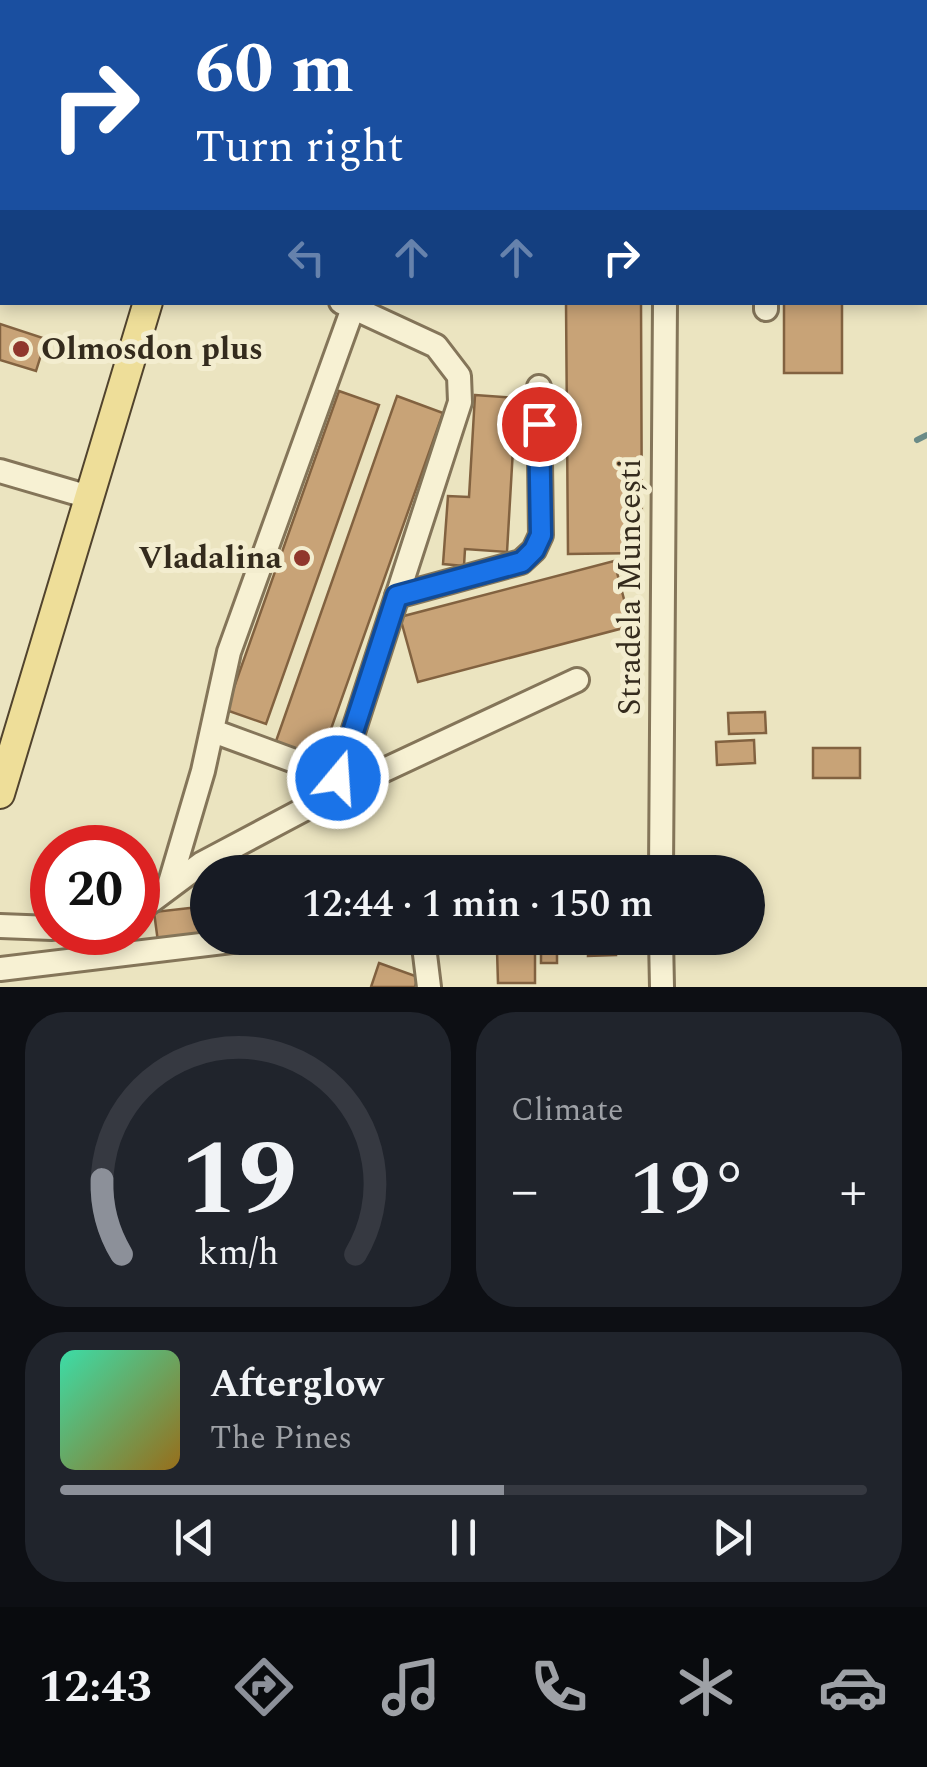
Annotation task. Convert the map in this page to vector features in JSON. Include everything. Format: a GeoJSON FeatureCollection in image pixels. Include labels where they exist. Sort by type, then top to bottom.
{"type":"FeatureCollection","features":[{"type":"Feature","properties":{"kind":"main road"},"geometry":{"type":"LineString","coordinates":[[0,794],[147,305]]}},
{"type":"Feature","properties":{"kind":"street"},"geometry":{"type":"LineString","coordinates":[[168,886],[212,731],[229,652],[347,305],[436,346],[459,376],[460,402],[335,786]]}},
{"type":"Feature","properties":{"kind":"street","name":"Stradela Muncești"},"geometry":{"type":"LineString","coordinates":[[661,855],[665,305]]}},
{"type":"Feature","properties":{"kind":"street"},"geometry":{"type":"LineString","coordinates":[[397,596],[522,562],[534,550],[541,535],[539,388]]}},
{"type":"Feature","properties":{"kind":"street"},"geometry":{"type":"LineString","coordinates":[[0,471],[89,497]]}},
{"type":"Feature","properties":{"kind":"street"},"geometry":{"type":"LineString","coordinates":[[160,893],[201,864],[335,786],[577,680]]}},
{"type":"Feature","properties":{"kind":"street"},"geometry":{"type":"LineString","coordinates":[[212,731],[335,786]]}},
{"type":"Feature","properties":{"kind":"street"},"geometry":{"type":"LineString","coordinates":[[0,926],[30,927]]}},
{"type":"Feature","properties":{"kind":"street"},"geometry":{"type":"LineString","coordinates":[[0,969],[190,946]]}},
{"type":"Feature","properties":{"kind":"street"},"geometry":{"type":"LineString","coordinates":[[424,955],[429,987]]}},
{"type":"Feature","properties":{"kind":"street"},"geometry":{"type":"LineString","coordinates":[[662,955],[662,987]]}},
{"type":"Feature","properties":{"kind":"building"},"geometry":{"type":"Polygon","coordinates":[[[566,305],[641,305],[642,553],[568,554],[566,305]]]}},
{"type":"Feature","properties":{"kind":"building"},"geometry":{"type":"Polygon","coordinates":[[[784,305],[842,305],[842,373],[784,373],[784,305]]]}},
{"type":"Feature","properties":{"kind":"building","name":"Olmosdon plus"},"geometry":{"type":"Polygon","coordinates":[[[0,324],[46,339],[36,371],[0,360],[0,324]]]}},
{"type":"Feature","properties":{"kind":"building","name":"Vladalina"},"geometry":{"type":"Polygon","coordinates":[[[339,391],[379,405],[266,724],[226,710],[339,391]]]}},
{"type":"Feature","properties":{"kind":"building"},"geometry":{"type":"Polygon","coordinates":[[[475,395],[516,398],[507,552],[465,549],[464,566],[443,564],[448,496],[469,497],[475,395]]]}},
{"type":"Feature","properties":{"kind":"building"},"geometry":{"type":"Polygon","coordinates":[[[397,396],[443,413],[320,760],[275,744],[397,396]]]}},
{"type":"Feature","properties":{"kind":"building"},"geometry":{"type":"Polygon","coordinates":[[[614,561],[631,626],[418,682],[400,617],[614,561]]]}},
{"type":"Feature","properties":{"kind":"building"},"geometry":{"type":"Polygon","coordinates":[[[765,712],[766,733],[729,734],[728,713],[765,712]]]}},
{"type":"Feature","properties":{"kind":"building"},"geometry":{"type":"Polygon","coordinates":[[[754,740],[755,763],[717,765],[716,742],[754,740]]]}},
{"type":"Feature","properties":{"kind":"building"},"geometry":{"type":"Polygon","coordinates":[[[813,748],[860,748],[860,778],[813,778],[813,748]]]}},
{"type":"Feature","properties":{"kind":"building"},"geometry":{"type":"Polygon","coordinates":[[[190,908],[190,939],[160,942],[160,911],[190,908]]]}},
{"type":"Feature","properties":{"kind":"building"},"geometry":{"type":"Polygon","coordinates":[[[497,955],[535,955],[535,983],[498,983],[497,955]]]}},
{"type":"Feature","properties":{"kind":"building"},"geometry":{"type":"Polygon","coordinates":[[[541,955],[557,955],[557,963],[541,963],[541,955]]]}},
{"type":"Feature","properties":{"kind":"building"},"geometry":{"type":"Polygon","coordinates":[[[379,963],[418,977],[415,987],[371,987],[379,963]]]}},
{"type":"Feature","properties":{"kind":"waterway"},"geometry":{"type":"LineString","coordinates":[[917,440],[927,435]]}},
{"type":"Feature","properties":{"kind":"place","name":"Olmosdon plus"},"geometry":{"type":"Point","coordinates":[21,349]}},
{"type":"Feature","properties":{"kind":"place","name":"Vladalina"},"geometry":{"type":"Point","coordinates":[302,558]}},
{"type":"Feature","properties":{"kind":"route"},"geometry":{"type":"LineString","coordinates":[[338,778],[397,596],[522,562],[534,550],[541,535],[539,424]]}}]}
